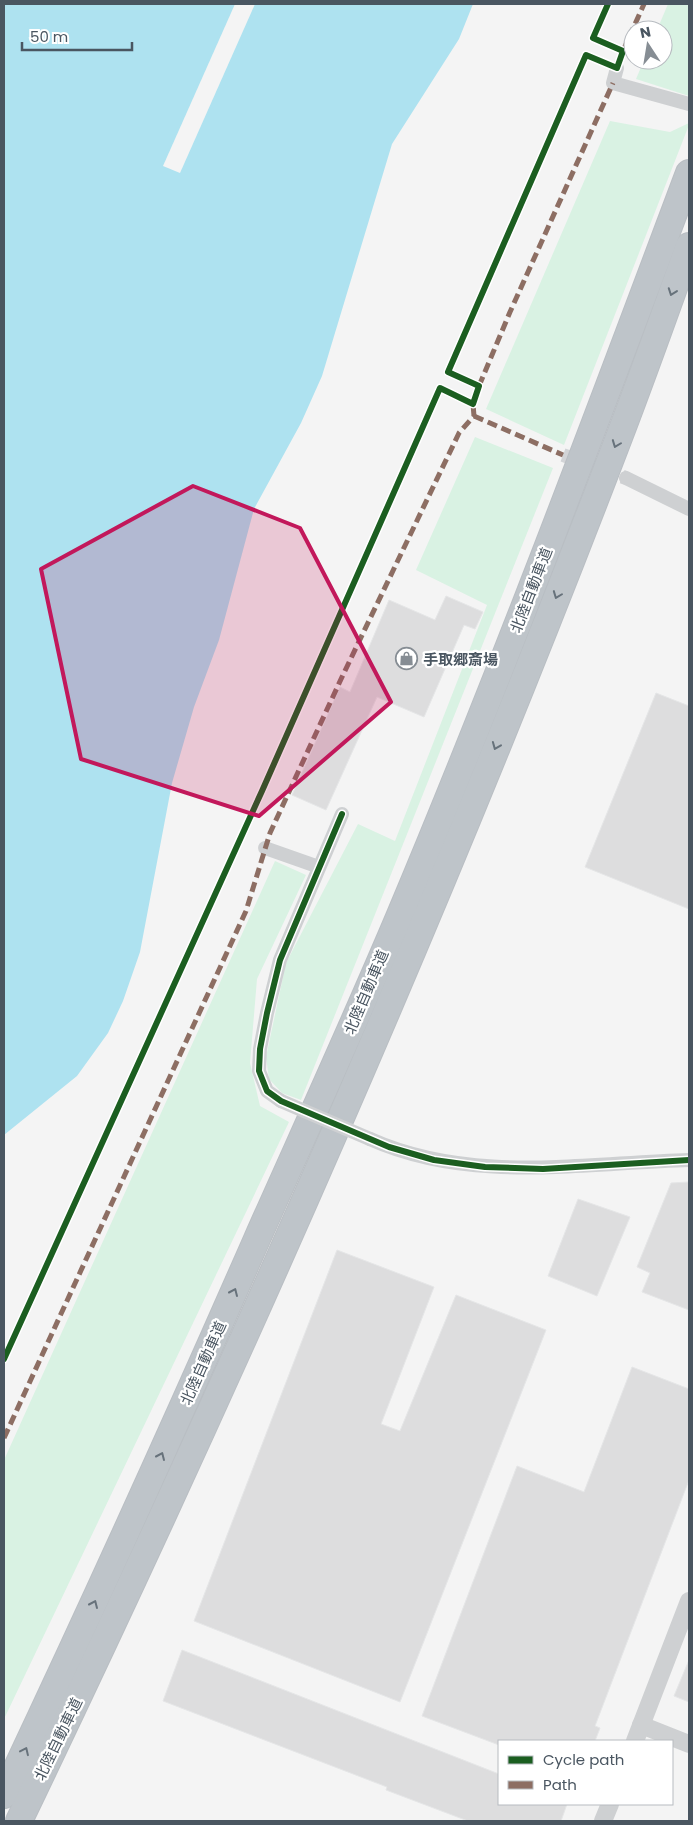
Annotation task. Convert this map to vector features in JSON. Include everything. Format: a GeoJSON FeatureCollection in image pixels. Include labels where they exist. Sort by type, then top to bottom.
{"type":"FeatureCollection","features":[{"type":"Feature","properties":{"kind":"highway","name":"北陸自動車道"},"geometry":{"type":"LineString","coordinates":[[4,1795],[168,1442],[401,912],[505,658],[689,173]]}},
{"type":"Feature","properties":{"kind":"highway","name":"北陸自動車道"},"geometry":{"type":"LineString","coordinates":[[19,1821],[195,1448],[290,1235],[427,914],[524,680],[618,439],[689,246]]}},
{"type":"Feature","properties":{"kind":"street"},"geometry":{"type":"LineString","coordinates":[[617,68],[613,83],[689,104]]}},
{"type":"Feature","properties":{"kind":"street"},"geometry":{"type":"LineString","coordinates":[[626,478],[689,509]]}},
{"type":"Feature","properties":{"kind":"street"},"geometry":{"type":"LineString","coordinates":[[342,814],[280,960],[260,1049],[258,1071],[267,1091],[281,1101],[389,1147],[434,1160],[485,1167],[543,1168],[689,1160]]}},
{"type":"Feature","properties":{"kind":"street"},"geometry":{"type":"LineString","coordinates":[[265,848],[319,866]]}},
{"type":"Feature","properties":{"kind":"street"},"geometry":{"type":"LineString","coordinates":[[670,1740],[638,1733],[689,1601]]}},
{"type":"Feature","properties":{"kind":"street"},"geometry":{"type":"LineString","coordinates":[[673,1741],[689,1744]]}},
{"type":"Feature","properties":{"kind":"street"},"geometry":{"type":"LineString","coordinates":[[603,1821],[610,1805]]}},
{"type":"Feature","properties":{"kind":"highlighted area"},"geometry":{"type":"Polygon","coordinates":[[[193,486],[300,528],[391,702],[259,816],[81,759],[41,569],[193,486]]]}},
{"type":"Feature","properties":{"kind":"green space"},"geometry":{"type":"Polygon","coordinates":[[[668,4],[689,4],[689,96],[636,79],[640,70],[673,70],[673,20],[661,20],[668,4]]]}},
{"type":"Feature","properties":{"kind":"green space"},"geometry":{"type":"Polygon","coordinates":[[[610,121],[670,132],[689,123],[689,125],[564,445],[486,409],[610,121]]]}},
{"type":"Feature","properties":{"kind":"green space"},"geometry":{"type":"Polygon","coordinates":[[[475,437],[553,468],[301,1100],[282,1093],[269,1079],[266,1057],[286,963],[358,824],[395,841],[487,605],[416,570],[475,437]]]}},
{"type":"Feature","properties":{"kind":"green space"},"geometry":{"type":"Polygon","coordinates":[[[275,861],[306,875],[257,979],[250,1063],[260,1106],[289,1122],[4,1719],[4,1460],[275,861]]]}},
{"type":"Feature","properties":{"kind":"water"},"geometry":{"type":"Polygon","coordinates":[[[4,4],[473,4],[459,39],[392,144],[322,376],[301,423],[254,509],[219,640],[194,707],[172,783],[140,952],[123,1001],[108,1033],[77,1076],[4,1135],[4,4]]]}},
{"type":"Feature","properties":{"kind":"pier"},"geometry":{"type":"Polygon","coordinates":[[[235,4],[255,4],[180,173],[163,166],[235,4]]]}},
{"type":"Feature","properties":{"kind":"building"},"geometry":{"type":"Polygon","coordinates":[[[446,596],[483,612],[475,629],[464,625],[424,717],[377,697],[326,810],[292,795],[340,687],[350,692],[389,600],[435,620],[446,596]]]}},
{"type":"Feature","properties":{"kind":"building"},"geometry":{"type":"Polygon","coordinates":[[[656,693],[689,706],[689,909],[585,867],[656,693]]]}},
{"type":"Feature","properties":{"kind":"building"},"geometry":{"type":"Polygon","coordinates":[[[689,1182],[689,1310],[642,1292],[650,1273],[637,1267],[671,1183],[689,1182]]]}},
{"type":"Feature","properties":{"kind":"building"},"geometry":{"type":"Polygon","coordinates":[[[578,1199],[630,1217],[597,1296],[548,1276],[578,1199]]]}},
{"type":"Feature","properties":{"kind":"building"},"geometry":{"type":"Polygon","coordinates":[[[337,1250],[434,1287],[381,1424],[400,1431],[456,1295],[546,1330],[400,1702],[194,1621],[337,1250]]]}},
{"type":"Feature","properties":{"kind":"building"},"geometry":{"type":"Polygon","coordinates":[[[632,1367],[689,1389],[689,1480],[595,1726],[600,1728],[595,1740],[498,1740],[498,1745],[422,1716],[517,1466],[584,1492],[632,1367]]]}},
{"type":"Feature","properties":{"kind":"building"},"geometry":{"type":"Polygon","coordinates":[[[182,1650],[498,1774],[498,1805],[567,1805],[561,1821],[468,1821],[386,1790],[387,1787],[163,1701],[182,1650]]]}},
{"type":"Feature","properties":{"kind":"building"},"geometry":{"type":"Polygon","coordinates":[[[689,1660],[689,1702],[674,1696],[689,1660]]]}},
{"type":"Feature","properties":{"kind":"tunnel"},"geometry":{"type":"LineString","coordinates":[[563,455],[626,478]]}},
{"type":"Feature","properties":{"kind":"marked path"},"geometry":{"type":"LineString","coordinates":[[637,20],[644,4]]}},
{"type":"Feature","properties":{"kind":"marked path"},"geometry":{"type":"LineString","coordinates":[[479,386],[510,312],[613,83]]}},
{"type":"Feature","properties":{"kind":"marked path"},"geometry":{"type":"LineString","coordinates":[[4,1438],[246,911],[270,833],[342,677],[459,433],[474,416],[473,404]]}},
{"type":"Feature","properties":{"kind":"marked path"},"geometry":{"type":"LineString","coordinates":[[474,416],[563,455]]}},
{"type":"Feature","properties":{"kind":"cycle path"},"geometry":{"type":"LineString","coordinates":[[4,1359],[262,791],[440,388],[473,404],[479,386],[448,372],[586,55],[617,68],[623,51],[593,38],[608,4]]}},
{"type":"Feature","properties":{"kind":"cycle path"},"geometry":{"type":"LineString","coordinates":[[342,814],[280,960],[260,1049],[259,1071],[267,1091],[281,1101],[389,1147],[434,1160],[485,1167],[543,1169],[689,1160]]}},
{"type":"Feature","properties":{"kind":"place","name":"手取郷斎場"},"geometry":{"type":"Point","coordinates":[407,659]}}]}
